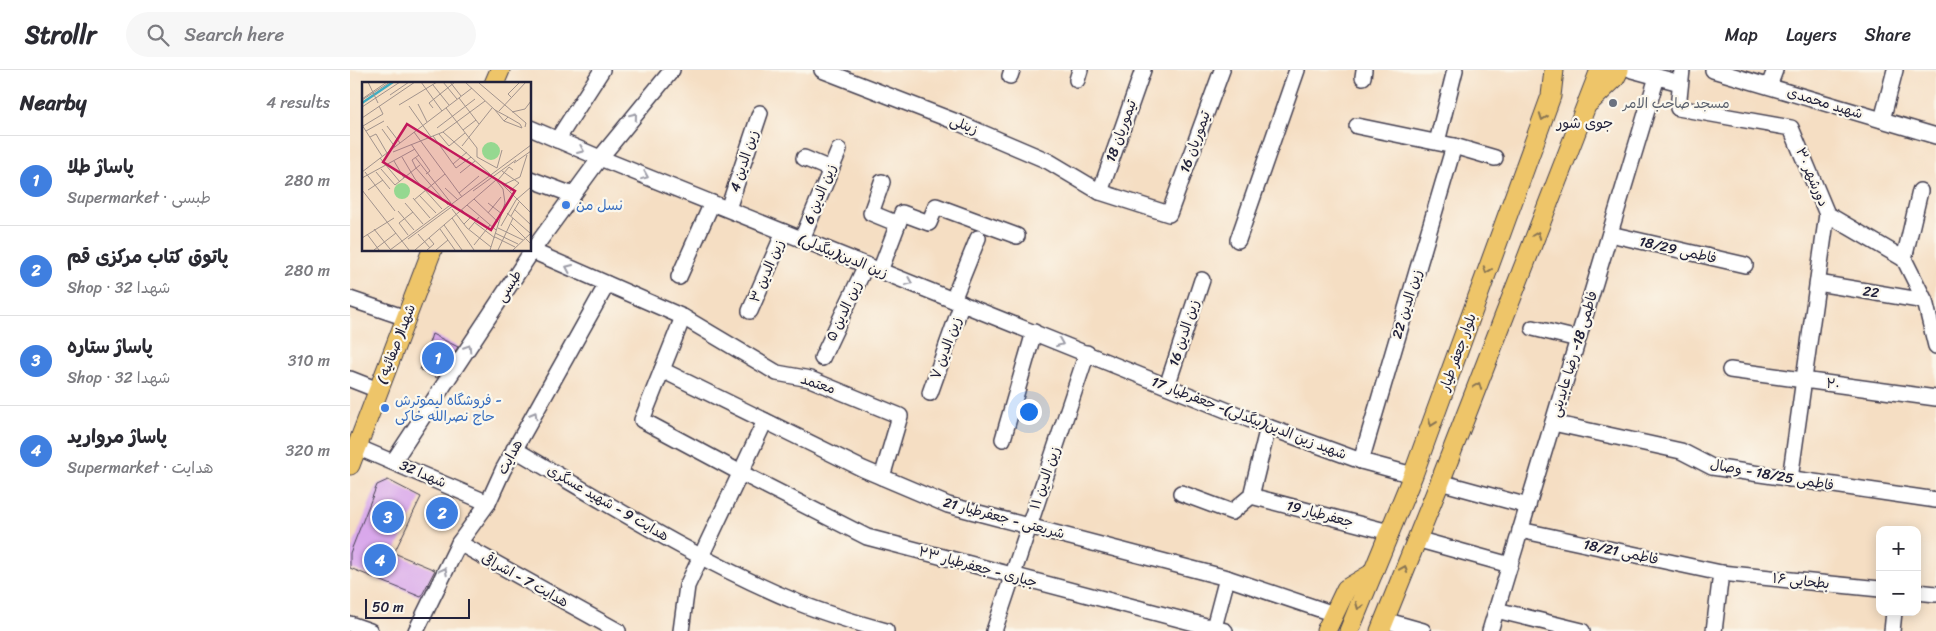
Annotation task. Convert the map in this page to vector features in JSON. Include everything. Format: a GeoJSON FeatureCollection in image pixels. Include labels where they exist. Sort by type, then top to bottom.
{"type":"FeatureCollection","features":[{"type":"Feature","properties":{"kind":"main road"},"geometry":{"type":"LineString","coordinates":[[495,82],[500,70]]}},
{"type":"Feature","properties":{"kind":"main road","name":"بلوار جعفر طیار"},"geometry":{"type":"LineString","coordinates":[[1349,631],[1413,475],[1551,96],[1554,70]]}},
{"type":"Feature","properties":{"kind":"main road"},"geometry":{"type":"LineString","coordinates":[[1551,96],[1563,70]]}},
{"type":"Feature","properties":{"kind":"main road"},"geometry":{"type":"LineString","coordinates":[[1384,627],[1416,539],[1440,482],[1600,70]]}},
{"type":"Feature","properties":{"kind":"main road"},"geometry":{"type":"LineString","coordinates":[[1587,105],[1615,78],[1619,70]]}},
{"type":"Feature","properties":{"kind":"main road","name":"شهدا( صفائیه )"},"geometry":{"type":"LineString","coordinates":[[350,465],[432,251]]}},
{"type":"Feature","properties":{"kind":"main road"},"geometry":{"type":"LineString","coordinates":[[1413,475],[1440,482]]}},
{"type":"Feature","properties":{"kind":"main road"},"geometry":{"type":"LineString","coordinates":[[1330,623],[1346,589],[1373,573]]}},
{"type":"Feature","properties":{"kind":"street"},"geometry":{"type":"LineString","coordinates":[[557,140],[602,70]]}},
{"type":"Feature","properties":{"kind":"street","name":"طبسی"},"geometry":{"type":"LineString","coordinates":[[394,462],[532,251],[600,158],[672,70]]}},
{"type":"Feature","properties":{"kind":"street","name":"زینلی"},"geometry":{"type":"LineString","coordinates":[[822,70],[959,123],[1048,161],[1100,192],[1169,214]]}},
{"type":"Feature","properties":{"kind":"street","name":"تیموریان 18"},"geometry":{"type":"LineString","coordinates":[[1100,192],[1143,70]]}},
{"type":"Feature","properties":{"kind":"street","name":"تیموریان 16"},"geometry":{"type":"LineString","coordinates":[[1169,214],[1222,70]]}},
{"type":"Feature","properties":{"kind":"street"},"geometry":{"type":"LineString","coordinates":[[1238,240],[1297,70]]}},
{"type":"Feature","properties":{"kind":"street"},"geometry":{"type":"LineString","coordinates":[[1437,142],[1455,70]]}},
{"type":"Feature","properties":{"kind":"street"},"geometry":{"type":"LineString","coordinates":[[1632,70],[1657,77],[1681,77]]}},
{"type":"Feature","properties":{"kind":"street","name":"شهید محمدی"},"geometry":{"type":"LineString","coordinates":[[1713,70],[1936,136]]}},
{"type":"Feature","properties":{"kind":"street"},"geometry":{"type":"LineString","coordinates":[[1769,86],[1775,70]]}},
{"type":"Feature","properties":{"kind":"street"},"geometry":{"type":"LineString","coordinates":[[1882,120],[1895,70]]}},
{"type":"Feature","properties":{"kind":"street","name":"فاطمی 18- رضا عابدینی"},"geometry":{"type":"LineString","coordinates":[[1490,631],[1657,77]]}},
{"type":"Feature","properties":{"kind":"street","name":"دورشهر ۳۰"},"geometry":{"type":"LineString","coordinates":[[1681,77],[1678,108],[1791,128],[1827,214],[1904,259]]}},
{"type":"Feature","properties":{"kind":"street","name":"زین الدین 4"},"geometry":{"type":"LineString","coordinates":[[728,209],[760,113]]}},
{"type":"Feature","properties":{"kind":"street"},"geometry":{"type":"LineString","coordinates":[[1357,126],[1437,142],[1495,158]]}},
{"type":"Feature","properties":{"kind":"street","name":"زین الدین(بیگدلی)"},"geometry":{"type":"LineString","coordinates":[[531,128],[600,158],[1087,353]]}},
{"type":"Feature","properties":{"kind":"street","name":"زین الدین 22"},"geometry":{"type":"LineString","coordinates":[[1361,462],[1454,146]]}},
{"type":"Feature","properties":{"kind":"street","name":"زین الدین 6"},"geometry":{"type":"LineString","coordinates":[[802,239],[838,150]]}},
{"type":"Feature","properties":{"kind":"street"},"geometry":{"type":"LineString","coordinates":[[804,158],[830,169]]}},
{"type":"Feature","properties":{"kind":"street"},"geometry":{"type":"LineString","coordinates":[[531,179],[573,195]]}},
{"type":"Feature","properties":{"kind":"street"},"geometry":{"type":"LineString","coordinates":[[882,182],[871,214],[898,224]]}},
{"type":"Feature","properties":{"kind":"street"},"geometry":{"type":"LineString","coordinates":[[1920,191],[1904,259],[1925,301],[1936,346]]}},
{"type":"Feature","properties":{"kind":"street"},"geometry":{"type":"LineString","coordinates":[[679,277],[712,203]]}},
{"type":"Feature","properties":{"kind":"street"},"geometry":{"type":"LineString","coordinates":[[880,270],[902,213],[929,223],[936,206],[1017,236]]}},
{"type":"Feature","properties":{"kind":"street"},"geometry":{"type":"LineString","coordinates":[[1790,479],[1827,214]]}},
{"type":"Feature","properties":{"kind":"street","name":"زین الدین ۳"},"geometry":{"type":"LineString","coordinates":[[750,311],[784,232]]}},
{"type":"Feature","properties":{"kind":"street","name":"فاطمی 18/29"},"geometry":{"type":"LineString","coordinates":[[1610,234],[1745,265]]}},
{"type":"Feature","properties":{"kind":"street","name":"زین الدین ۷"},"geometry":{"type":"LineString","coordinates":[[930,393],[978,238]]}},
{"type":"Feature","properties":{"kind":"street","name":"معتمد"},"geometry":{"type":"LineString","coordinates":[[532,251],[683,317],[777,374],[810,379],[900,416],[882,477]]}},
{"type":"Feature","properties":{"kind":"street","name":"زین الدین ۵"},"geometry":{"type":"LineString","coordinates":[[822,358],[866,265]]}},
{"type":"Feature","properties":{"kind":"street","name":"زین الدین 16"},"geometry":{"type":"LineString","coordinates":[[1167,386],[1202,280]]}},
{"type":"Feature","properties":{"kind":"street","name":"هدایت"},"geometry":{"type":"LineString","coordinates":[[416,631],[459,543],[488,503],[514,449],[606,284]]}},
{"type":"Feature","properties":{"kind":"street","name":"22"},"geometry":{"type":"LineString","coordinates":[[1818,284],[1925,301]]}},
{"type":"Feature","properties":{"kind":"street"},"geometry":{"type":"LineString","coordinates":[[350,299],[406,318]]}},
{"type":"Feature","properties":{"kind":"street"},"geometry":{"type":"LineString","coordinates":[[662,370],[683,317]]}},
{"type":"Feature","properties":{"kind":"street"},"geometry":{"type":"LineString","coordinates":[[1533,328],[1578,339]]}},
{"type":"Feature","properties":{"kind":"street"},"geometry":{"type":"LineString","coordinates":[[1003,439],[1034,332]]}},
{"type":"Feature","properties":{"kind":"street","name":"شهید زین الدین(بیگدلی)- جعفرطیار 17"},"geometry":{"type":"LineString","coordinates":[[1087,353],[1268,427],[1361,462],[1413,475]]}},
{"type":"Feature","properties":{"kind":"street","name":"زین الدین ۱۱"},"geometry":{"type":"LineString","coordinates":[[994,631],[1087,353]]}},
{"type":"Feature","properties":{"kind":"street","name":"جباری - جعفرطیار ۲۳"},"geometry":{"type":"LineString","coordinates":[[662,370],[642,420],[867,537],[1217,630]]}},
{"type":"Feature","properties":{"kind":"street","name":"شریعتی - جعفرطیار 21"},"geometry":{"type":"LineString","coordinates":[[662,370],[882,477],[948,505],[1227,578],[1330,623]]}},
{"type":"Feature","properties":{"kind":"street","name":"۲۰"},"geometry":{"type":"LineString","coordinates":[[1730,370],[1936,398]]}},
{"type":"Feature","properties":{"kind":"street"},"geometry":{"type":"LineString","coordinates":[[350,379],[378,390]]}},
{"type":"Feature","properties":{"kind":"street"},"geometry":{"type":"LineString","coordinates":[[681,631],[687,586],[765,420]]}},
{"type":"Feature","properties":{"kind":"street","name":"فاطمی 18/25 - وصال"},"geometry":{"type":"LineString","coordinates":[[1553,422],[1681,451],[1712,467],[1936,500]]}},
{"type":"Feature","properties":{"kind":"street"},"geometry":{"type":"LineString","coordinates":[[1181,493],[1232,512],[1251,496],[1268,427]]}},
{"type":"Feature","properties":{"kind":"street","name":"شهدا 32"},"geometry":{"type":"LineString","coordinates":[[357,447],[488,503]]}},
{"type":"Feature","properties":{"kind":"street","name":"هدایت 9 - شهید عسگری"},"geometry":{"type":"LineString","coordinates":[[514,449],[702,557],[799,603],[853,622],[886,631]]}},
{"type":"Feature","properties":{"kind":"street"},"geometry":{"type":"LineString","coordinates":[[1440,482],[1528,506]]}},
{"type":"Feature","properties":{"kind":"street","name":"جعفرطیار 19"},"geometry":{"type":"LineString","coordinates":[[1251,496],[1389,532]]}},
{"type":"Feature","properties":{"kind":"street","name":"فاطمی 18/21"},"geometry":{"type":"LineString","coordinates":[[1520,530],[1721,573]]}},
{"type":"Feature","properties":{"kind":"street"},"geometry":{"type":"LineString","coordinates":[[1416,539],[1510,565]]}},
{"type":"Feature","properties":{"kind":"street","name":"هدایت 7 - اشراقی"},"geometry":{"type":"LineString","coordinates":[[459,543],[618,631]]}},
{"type":"Feature","properties":{"kind":"street"},"geometry":{"type":"LineString","coordinates":[[1714,631],[1721,573]]}},
{"type":"Feature","properties":{"kind":"street","name":"بطحایی ۱۶"},"geometry":{"type":"LineString","coordinates":[[1721,573],[1876,589]]}},
{"type":"Feature","properties":{"kind":"street"},"geometry":{"type":"LineString","coordinates":[[1217,630],[1227,578]]}},
{"type":"Feature","properties":{"kind":"street"},"geometry":{"type":"LineString","coordinates":[[1921,592],[1936,594]]}},
{"type":"Feature","properties":{"kind":"street"},"geometry":{"type":"LineString","coordinates":[[1496,610],[1579,631]]}},
{"type":"Feature","properties":{"kind":"street"},"geometry":{"type":"LineString","coordinates":[[1892,631],[1894,616]]}},
{"type":"Feature","properties":{"kind":"street"},"geometry":{"type":"LineString","coordinates":[[350,624],[370,631]]}},
{"type":"Feature","properties":{"kind":"street"},"geometry":{"type":"LineString","coordinates":[[1384,627],[1423,631]]}},
{"type":"Feature","properties":{"kind":"building"},"geometry":{"type":"Polygon","coordinates":[[[432,334],[458,347],[437,378],[420,370],[432,334]]]}},
{"type":"Feature","properties":{"kind":"building"},"geometry":{"type":"Polygon","coordinates":[[[388,480],[421,497],[394,553],[435,570],[421,597],[350,568],[350,553],[377,485],[388,480]]]}},
{"type":"Feature","properties":{"kind":"place","name":"مسجد صاحب الامر"},"geometry":{"type":"Point","coordinates":[1613,103]}},
{"type":"Feature","properties":{"kind":"place","name":"نسل من"},"geometry":{"type":"Point","coordinates":[566,205]}},
{"type":"Feature","properties":{"kind":"place","name":"پاساژ طلا"},"geometry":{"type":"Point","coordinates":[438,358]}},
{"type":"Feature","properties":{"kind":"place","name":"فروشگاه لیموترش - حاج نصرالله خاکی"},"geometry":{"type":"Point","coordinates":[385,408]}},
{"type":"Feature","properties":{"kind":"place","name":"پاتوق کتاب مرکزی قم"},"geometry":{"type":"Point","coordinates":[442,513]}},
{"type":"Feature","properties":{"kind":"place","name":"پاساژ ستاره"},"geometry":{"type":"Point","coordinates":[388,517]}},
{"type":"Feature","properties":{"kind":"place","name":"پاساژ مروارید"},"geometry":{"type":"Point","coordinates":[380,560]}},
{"type":"Feature","properties":{"kind":"district","name":"جوی شور"},"geometry":{"type":"Point","coordinates":[1585,123]}}]}
